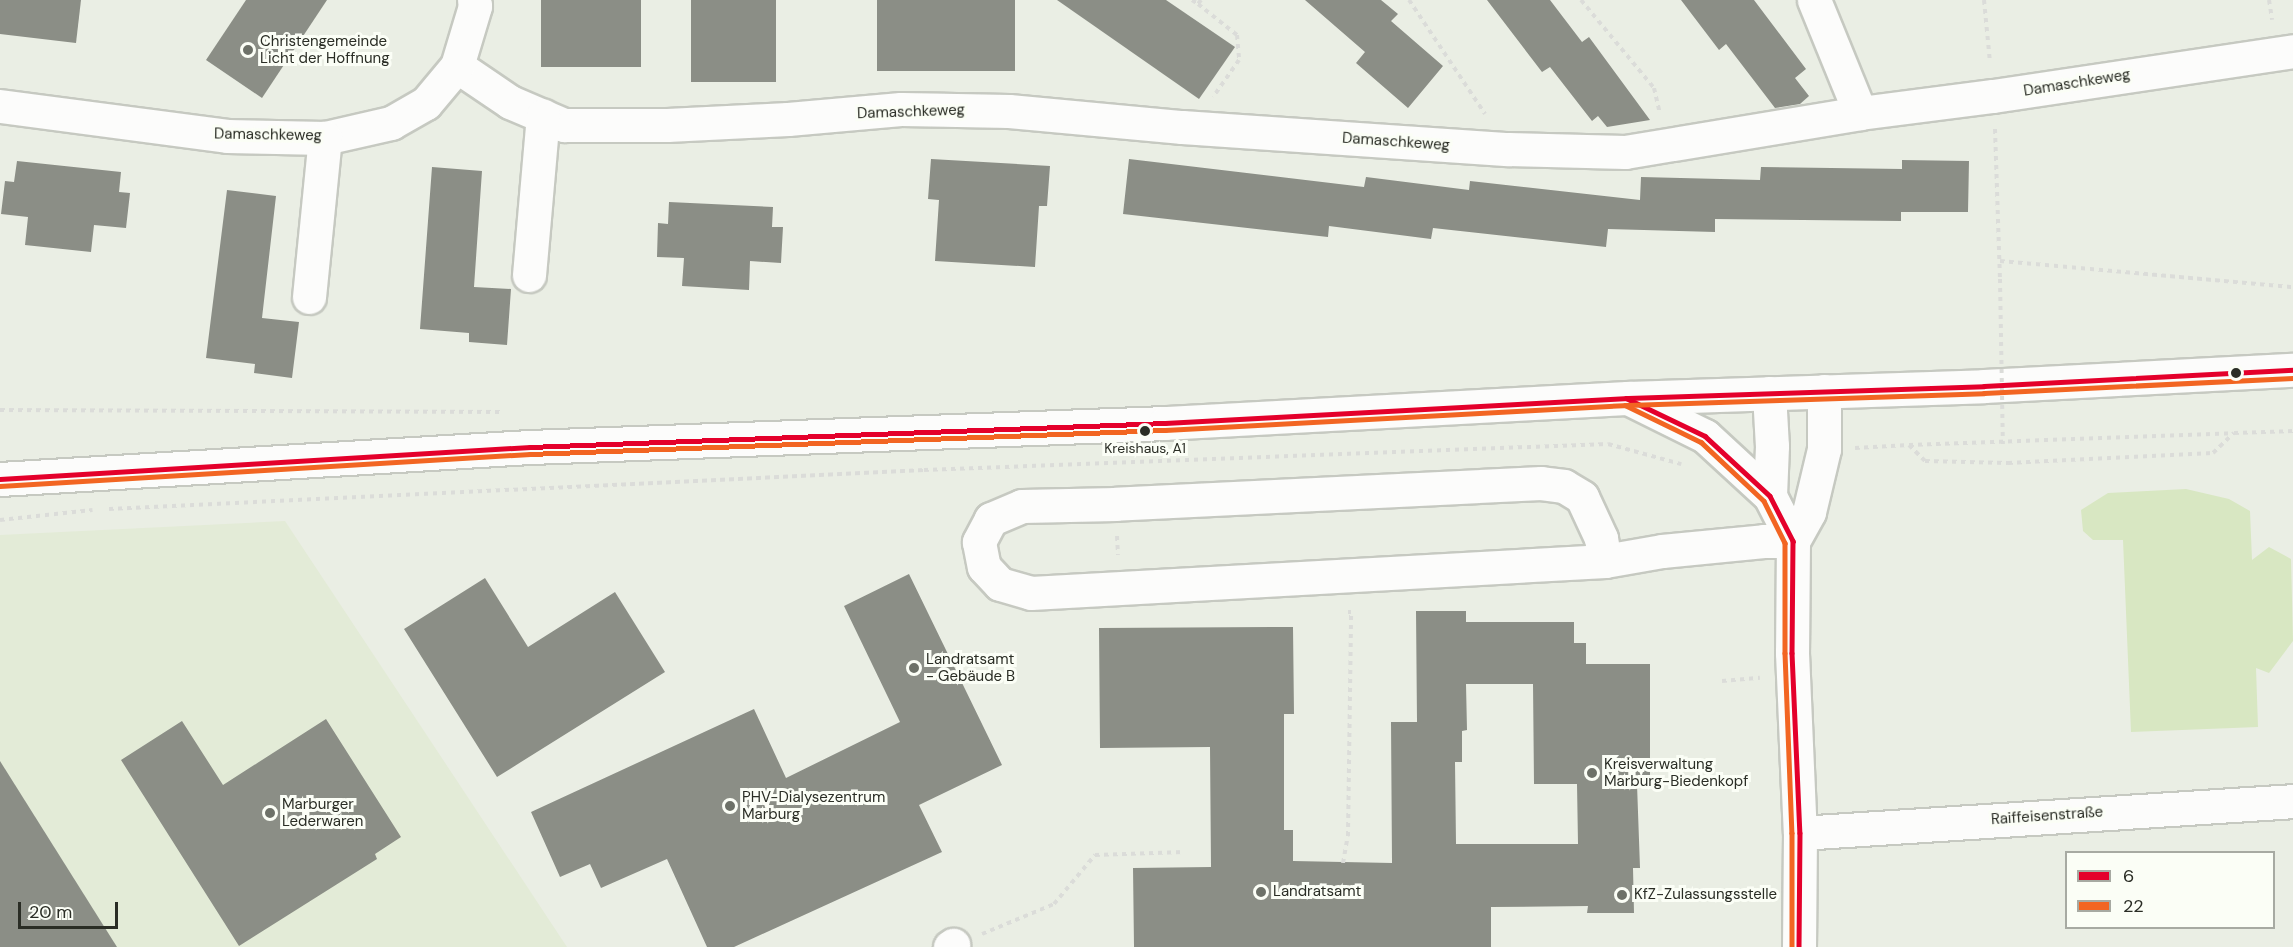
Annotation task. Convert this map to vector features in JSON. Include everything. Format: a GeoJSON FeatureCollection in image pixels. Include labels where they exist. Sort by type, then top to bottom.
{"type":"FeatureCollection","features":[{"type":"Feature","properties":{"kind":"street"},"geometry":{"type":"LineString","coordinates":[[457,66],[474,0]]}},
{"type":"Feature","properties":{"kind":"street"},"geometry":{"type":"LineString","coordinates":[[1814,0],[1860,113]]}},
{"type":"Feature","properties":{"kind":"street","name":"Damaschkeweg"},"geometry":{"type":"LineString","coordinates":[[0,106],[227,136],[325,138],[391,123],[426,103],[457,66],[510,102],[564,125],[667,125],[788,119],[901,109],[1009,111],[1182,128],[1509,149],[1625,152],[1860,113],[1993,96],[2293,51]]}},
{"type":"Feature","properties":{"kind":"street"},"geometry":{"type":"LineString","coordinates":[[529,275],[543,116]]}},
{"type":"Feature","properties":{"kind":"street"},"geometry":{"type":"LineString","coordinates":[[309,297],[325,138]]}},
{"type":"Feature","properties":{"kind":"street"},"geometry":{"type":"LineString","coordinates":[[0,479],[530,447],[1165,423],[1628,398],[1984,386],[2293,370]]}},
{"type":"Feature","properties":{"kind":"street"},"geometry":{"type":"LineString","coordinates":[[1793,541],[1809,512],[1824,449],[1824,391]]}},
{"type":"Feature","properties":{"kind":"street"},"geometry":{"type":"LineString","coordinates":[[1769,393],[1772,446],[1770,496]]}},
{"type":"Feature","properties":{"kind":"street"},"geometry":{"type":"LineString","coordinates":[[1628,398],[1705,436],[1770,496],[1793,541],[1792,653],[1800,833],[1800,947]]}},
{"type":"Feature","properties":{"kind":"street"},"geometry":{"type":"LineString","coordinates":[[1605,561],[1601,538],[1582,497],[1564,486],[1541,483],[1116,504],[1022,506],[991,519],[979,542],[984,567],[1000,584],[1031,592],[1605,561],[1662,551],[1764,541],[1793,541]]}},
{"type":"Feature","properties":{"kind":"street","name":"Raiffeisenstraße"},"geometry":{"type":"LineString","coordinates":[[1800,833],[2293,801]]}},
{"type":"Feature","properties":{"kind":"path"},"geometry":{"type":"LineString","coordinates":[[1182,128],[1182,114],[1208,104],[1239,60],[1238,35],[1199,2],[1192,0]]}},
{"type":"Feature","properties":{"kind":"path"},"geometry":{"type":"LineString","coordinates":[[1409,0],[1509,149]]}},
{"type":"Feature","properties":{"kind":"path"},"geometry":{"type":"LineString","coordinates":[[1581,0],[1654,88],[1666,145]]}},
{"type":"Feature","properties":{"kind":"path"},"geometry":{"type":"LineString","coordinates":[[1984,0],[1993,96],[2000,261],[2003,444]]}},
{"type":"Feature","properties":{"kind":"path"},"geometry":{"type":"LineString","coordinates":[[2000,261],[2293,287]]}},
{"type":"Feature","properties":{"kind":"path"},"geometry":{"type":"LineString","coordinates":[[0,410],[277,411]]}},
{"type":"Feature","properties":{"kind":"path"},"geometry":{"type":"LineString","coordinates":[[1824,449],[2003,444],[2293,431]]}},
{"type":"Feature","properties":{"kind":"path"},"geometry":{"type":"LineString","coordinates":[[1910,445],[1925,461],[2008,463],[2213,453],[2234,433]]}},
{"type":"Feature","properties":{"kind":"path"},"geometry":{"type":"LineString","coordinates":[[0,520],[92,510],[913,470],[1608,444],[1702,470],[1730,458]]}},
{"type":"Feature","properties":{"kind":"path"},"geometry":{"type":"LineString","coordinates":[[1115,463],[1119,588]]}},
{"type":"Feature","properties":{"kind":"path"},"geometry":{"type":"LineString","coordinates":[[1340,612],[1351,612],[1348,836],[1343,863]]}},
{"type":"Feature","properties":{"kind":"path"},"geometry":{"type":"LineString","coordinates":[[952,946],[1054,904],[1095,855],[1184,852]]}},
{"type":"Feature","properties":{"kind":"shaded area"},"geometry":{"type":"Polygon","coordinates":[[[285,521],[567,947],[0,947],[0,535],[285,521]]]}},
{"type":"Feature","properties":{"kind":"green space"},"geometry":{"type":"Polygon","coordinates":[[[2186,489],[2229,499],[2250,511],[2252,560],[2269,547],[2291,559],[2293,641],[2269,673],[2256,668],[2258,727],[2131,732],[2123,540],[2093,540],[2083,531],[2081,510],[2108,493],[2186,489]]]}},
{"type":"Feature","properties":{"kind":"building"},"geometry":{"type":"Polygon","coordinates":[[[0,0],[81,0],[76,43],[0,34],[0,0]]]}},
{"type":"Feature","properties":{"kind":"building"},"geometry":{"type":"Polygon","coordinates":[[[246,0],[327,0],[262,98],[206,60],[246,0]]]}},
{"type":"Feature","properties":{"kind":"building"},"geometry":{"type":"Polygon","coordinates":[[[541,0],[641,0],[641,67],[541,67],[541,0]]]}},
{"type":"Feature","properties":{"kind":"building"},"geometry":{"type":"Polygon","coordinates":[[[691,0],[776,0],[776,82],[691,82],[691,0]]]}},
{"type":"Feature","properties":{"kind":"building"},"geometry":{"type":"Polygon","coordinates":[[[877,0],[1015,0],[1015,71],[877,71],[877,0]]]}},
{"type":"Feature","properties":{"kind":"building"},"geometry":{"type":"Polygon","coordinates":[[[1057,0],[1166,0],[1235,47],[1199,99],[1057,0]]]}},
{"type":"Feature","properties":{"kind":"building"},"geometry":{"type":"Polygon","coordinates":[[[1305,0],[1381,0],[1398,14],[1391,21],[1443,66],[1408,108],[1356,63],[1365,52],[1305,0]]]}},
{"type":"Feature","properties":{"kind":"building"},"geometry":{"type":"Polygon","coordinates":[[[1487,0],[1550,0],[1582,42],[1589,37],[1650,120],[1607,127],[1598,116],[1592,121],[1550,67],[1542,72],[1487,0]]]}},
{"type":"Feature","properties":{"kind":"building"},"geometry":{"type":"Polygon","coordinates":[[[1681,0],[1754,0],[1806,69],[1795,78],[1809,96],[1800,104],[1775,108],[1726,44],[1719,50],[1681,0]]]}},
{"type":"Feature","properties":{"kind":"building"},"geometry":{"type":"Polygon","coordinates":[[[931,159],[1050,166],[1047,206],[1039,206],[1035,267],[935,261],[939,200],[928,199],[931,159]]]}},
{"type":"Feature","properties":{"kind":"building"},"geometry":{"type":"Polygon","coordinates":[[[1129,159],[1364,187],[1366,177],[1469,190],[1470,181],[1640,200],[1641,177],[1760,180],[1761,167],[1902,169],[1902,160],[1969,161],[1968,212],[1901,212],[1901,221],[1715,219],[1715,232],[1608,229],[1606,247],[1433,228],[1431,239],[1329,226],[1328,237],[1123,214],[1129,159]]]}},
{"type":"Feature","properties":{"kind":"building"},"geometry":{"type":"Polygon","coordinates":[[[17,161],[121,172],[119,192],[130,193],[126,228],[94,225],[91,252],[25,245],[28,217],[1,214],[5,181],[14,182],[17,161]]]}},
{"type":"Feature","properties":{"kind":"building"},"geometry":{"type":"Polygon","coordinates":[[[432,167],[482,171],[474,287],[511,289],[507,345],[469,342],[469,333],[420,329],[432,167]]]}},
{"type":"Feature","properties":{"kind":"building"},"geometry":{"type":"Polygon","coordinates":[[[227,190],[276,196],[262,318],[299,322],[292,378],[254,373],[255,364],[206,358],[227,190]]]}},
{"type":"Feature","properties":{"kind":"building"},"geometry":{"type":"Polygon","coordinates":[[[669,202],[773,207],[772,227],[783,227],[781,263],[750,261],[749,290],[682,286],[684,258],[657,257],[658,223],[668,224],[669,202]]]}},
{"type":"Feature","properties":{"kind":"building"},"geometry":{"type":"Polygon","coordinates":[[[909,574],[1002,765],[919,805],[942,852],[734,947],[707,947],[667,859],[601,888],[590,864],[560,877],[531,812],[754,709],[786,778],[900,722],[844,606],[909,574]]]}},
{"type":"Feature","properties":{"kind":"building"},"geometry":{"type":"Polygon","coordinates":[[[485,578],[528,647],[615,592],[665,672],[497,777],[404,629],[485,578]]]}},
{"type":"Feature","properties":{"kind":"building","name":"Kreisverwaltung Marburg-Biedenkopf"},"geometry":{"type":"Polygon","coordinates":[[[1416,611],[1466,611],[1466,622],[1574,622],[1574,643],[1586,643],[1586,664],[1650,664],[1650,783],[1637,784],[1640,868],[1633,868],[1634,913],[1587,913],[1588,906],[1491,907],[1491,947],[1134,947],[1133,868],[1211,867],[1210,747],[1100,748],[1099,628],[1293,627],[1294,714],[1284,714],[1284,830],[1293,830],[1293,861],[1392,863],[1391,722],[1417,722],[1416,611]],[[1466,684],[1467,730],[1462,731],[1462,762],[1455,762],[1456,844],[1578,844],[1577,784],[1534,784],[1533,684],[1466,684]]]}},
{"type":"Feature","properties":{"kind":"building","name":"Marburger Lederwaren"},"geometry":{"type":"Polygon","coordinates":[[[326,719],[401,837],[375,854],[377,859],[239,946],[121,760],[182,721],[223,785],[326,719]]]}},
{"type":"Feature","properties":{"kind":"building"},"geometry":{"type":"Polygon","coordinates":[[[0,761],[117,947],[0,947],[0,761]]]}},
{"type":"Feature","properties":{"kind":"transit line","name":"6"},"geometry":{"type":"LineString","coordinates":[[0,479],[530,447],[1165,423],[1628,398],[1984,386],[2293,370]]}},
{"type":"Feature","properties":{"kind":"transit line","name":"22"},"geometry":{"type":"LineString","coordinates":[[0,486],[530,454],[1165,430],[1628,405],[1984,393],[2293,378]]}},
{"type":"Feature","properties":{"kind":"transit line","name":"6"},"geometry":{"type":"LineString","coordinates":[[1626,398],[1705,436],[1770,496],[1793,541],[1792,653],[1800,833],[1799,947]]}},
{"type":"Feature","properties":{"kind":"transit line","name":"22"},"geometry":{"type":"LineString","coordinates":[[1625,405],[1701,442],[1764,501],[1785,543],[1785,653],[1792,833],[1792,947]]}},
{"type":"Feature","properties":{"kind":"place","name":"Christengemeinde Licht der Hoffnung"},"geometry":{"type":"Point","coordinates":[248,50]}},
{"type":"Feature","properties":{"kind":"place","name":"Kreishaus, A1"},"geometry":{"type":"Point","coordinates":[1145,431]}},
{"type":"Feature","properties":{"kind":"place","name":"Landratsamt - Gebäude B"},"geometry":{"type":"Point","coordinates":[914,668]}},
{"type":"Feature","properties":{"kind":"place","name":"Kreisverwaltung Marburg-Biedenkopf"},"geometry":{"type":"Point","coordinates":[1592,773]}},
{"type":"Feature","properties":{"kind":"place","name":"PHV-Dialysezentrum Marburg"},"geometry":{"type":"Point","coordinates":[730,806]}},
{"type":"Feature","properties":{"kind":"place","name":"Marburger Lederwaren"},"geometry":{"type":"Point","coordinates":[270,813]}},
{"type":"Feature","properties":{"kind":"place","name":"Landratsamt"},"geometry":{"type":"Point","coordinates":[1261,892]}},
{"type":"Feature","properties":{"kind":"place","name":"KfZ-Zulassungsstelle"},"geometry":{"type":"Point","coordinates":[1622,895]}}]}
